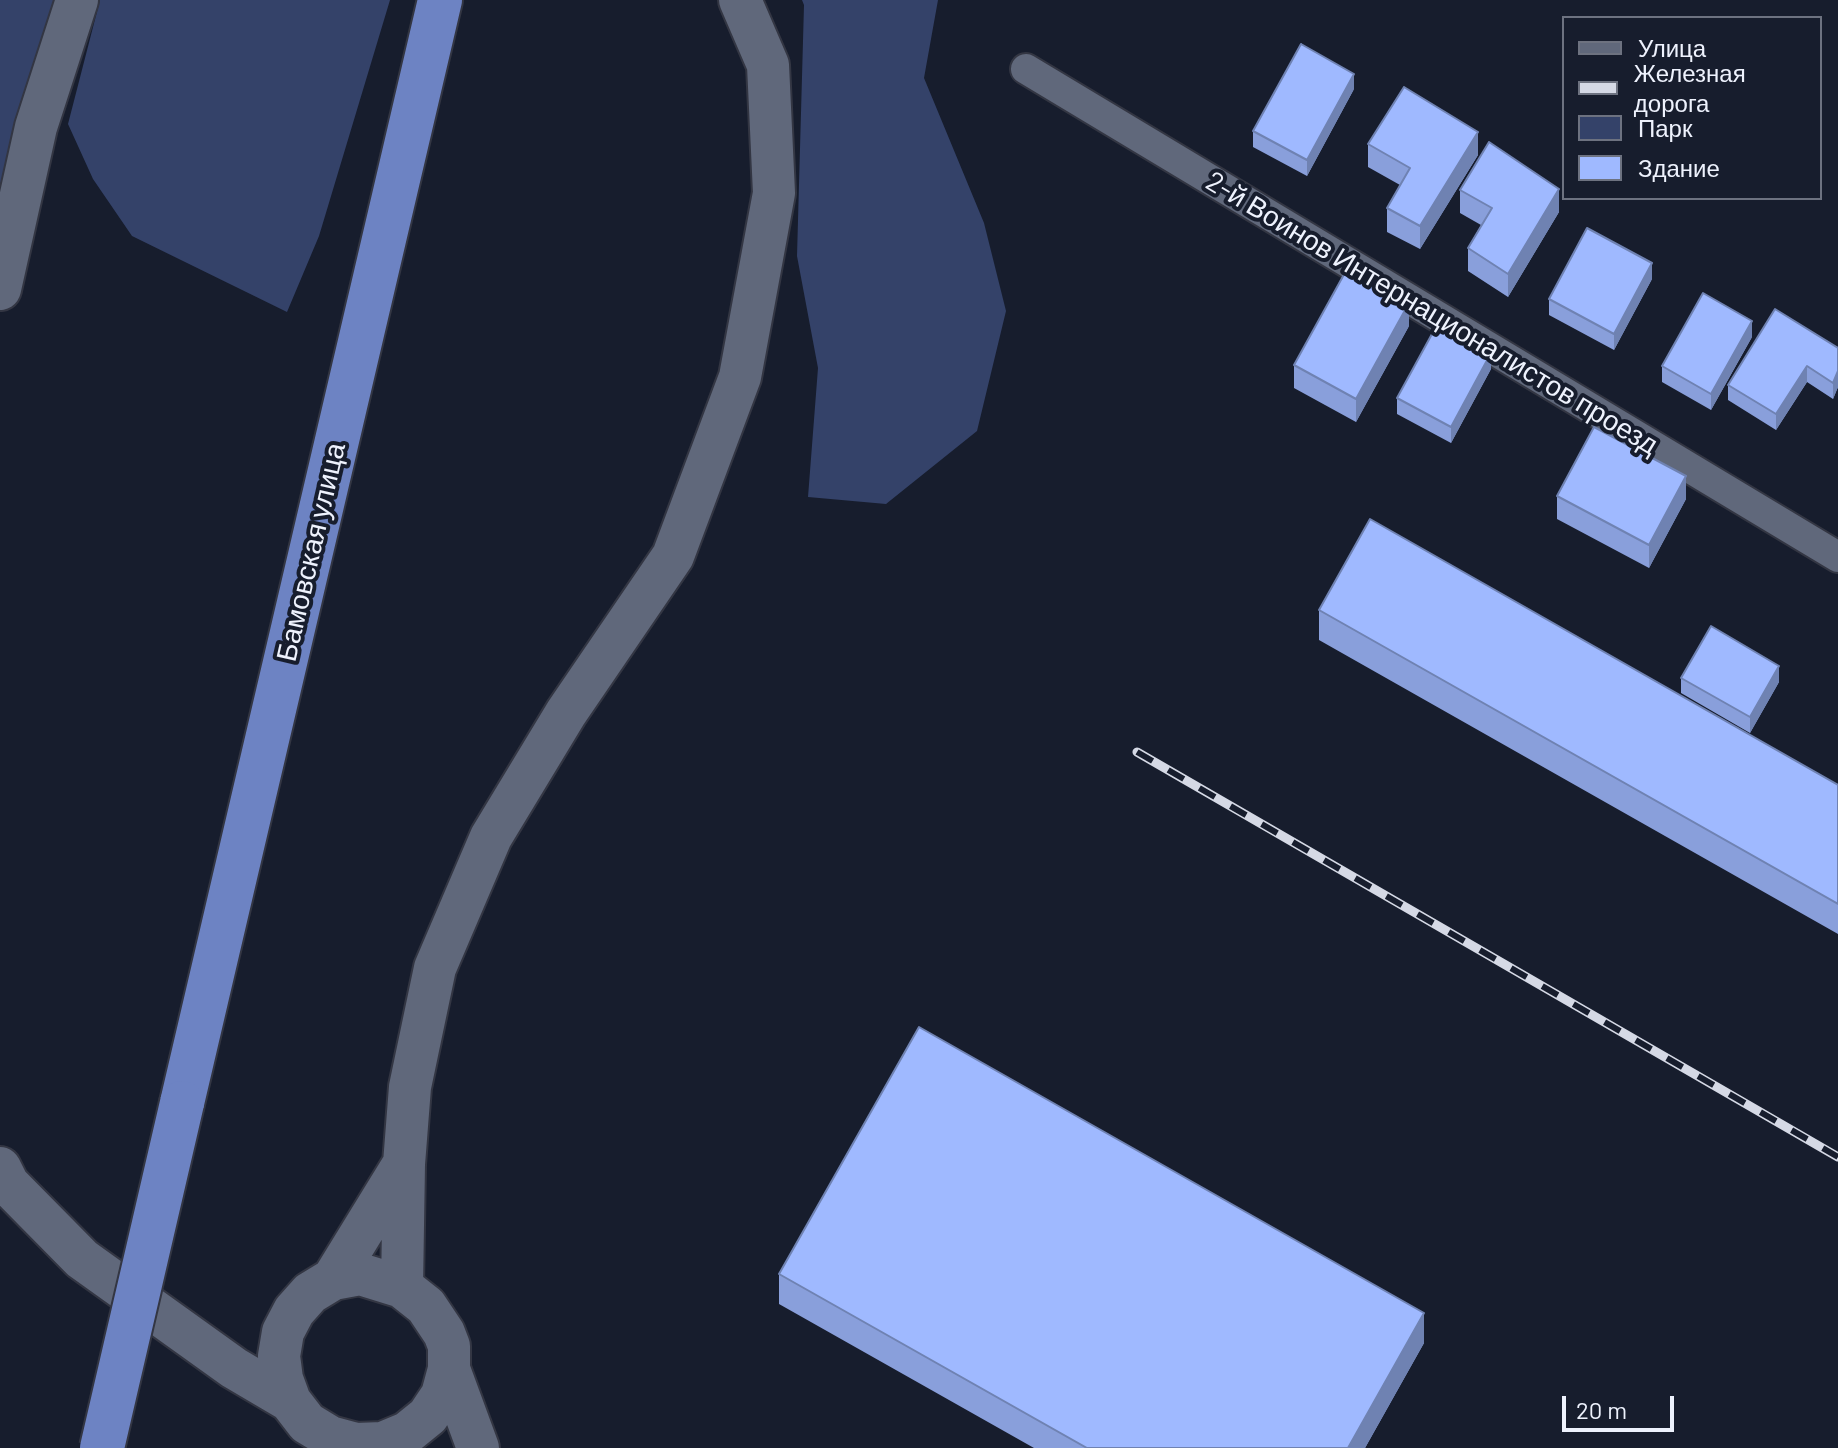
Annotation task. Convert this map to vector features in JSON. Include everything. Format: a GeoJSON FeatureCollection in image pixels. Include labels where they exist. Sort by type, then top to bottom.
{"type":"FeatureCollection","features":[{"type":"Feature","properties":{"kind":"highway","name":"Бамовская улица"},"geometry":{"type":"LineString","coordinates":[[102,1448],[443,6]]}},
{"type":"Feature","properties":{"kind":"street"},"geometry":{"type":"LineString","coordinates":[[0,289],[36,127],[77,0]]}},
{"type":"Feature","properties":{"kind":"street"},"geometry":{"type":"LineString","coordinates":[[402,1287],[404,1164],[410,1087],[435,968],[491,837],[566,713],[673,556],[740,377],[774,193],[768,65],[740,0]]}},
{"type":"Feature","properties":{"kind":"street","name":"2-й Воинов Интернационалистов проезд"},"geometry":{"type":"LineString","coordinates":[[1026,69],[1838,557]]}},
{"type":"Feature","properties":{"kind":"street"},"geometry":{"type":"LineString","coordinates":[[333,1279],[404,1164]]}},
{"type":"Feature","properties":{"kind":"street"},"geometry":{"type":"LineString","coordinates":[[0,1168],[8,1184],[82,1259],[234,1368],[290,1401]]}},
{"type":"Feature","properties":{"kind":"street"},"geometry":{"type":"LineString","coordinates":[[360,1274],[402,1287],[426,1306],[449,1346],[449,1369],[442,1395],[428,1416],[407,1433],[383,1443],[358,1446],[330,1437],[307,1423],[290,1401],[282,1379],[279,1356],[283,1332],[294,1311],[310,1293],[333,1279],[360,1274]]}},
{"type":"Feature","properties":{"kind":"street"},"geometry":{"type":"LineString","coordinates":[[234,1368],[281,1344]]}},
{"type":"Feature","properties":{"kind":"street"},"geometry":{"type":"LineString","coordinates":[[449,1369],[478,1448]]}},
{"type":"Feature","properties":{"kind":"green space"},"geometry":{"type":"Polygon","coordinates":[[[0,0],[55,0],[0,200],[0,0]]]}},
{"type":"Feature","properties":{"kind":"green space"},"geometry":{"type":"Polygon","coordinates":[[[100,0],[390,0],[319,236],[287,312],[132,236],[93,179],[68,124],[100,0]]]}},
{"type":"Feature","properties":{"kind":"green space"},"geometry":{"type":"Polygon","coordinates":[[[802,0],[938,0],[924,78],[984,223],[1006,311],[977,431],[886,504],[808,497],[818,368],[797,256],[802,0]]]}},
{"type":"Feature","properties":{"kind":"building"},"geometry":{"type":"Polygon","coordinates":[[[1301,44],[1354,74],[1307,160],[1253,131],[1301,44]]]}},
{"type":"Feature","properties":{"kind":"building"},"geometry":{"type":"Polygon","coordinates":[[[1404,87],[1478,132],[1420,226],[1387,208],[1410,168],[1368,144],[1404,87]]]}},
{"type":"Feature","properties":{"kind":"building"},"geometry":{"type":"Polygon","coordinates":[[[1489,142],[1559,189],[1508,274],[1468,248],[1492,208],[1460,190],[1489,142]]]}},
{"type":"Feature","properties":{"kind":"building"},"geometry":{"type":"Polygon","coordinates":[[[1587,228],[1652,263],[1614,334],[1549,299],[1587,228]]]}},
{"type":"Feature","properties":{"kind":"building"},"geometry":{"type":"Polygon","coordinates":[[[1347,269],[1409,303],[1356,399],[1294,365],[1347,269]]]}},
{"type":"Feature","properties":{"kind":"building"},"geometry":{"type":"Polygon","coordinates":[[[1703,293],[1752,321],[1711,394],[1662,366],[1703,293]]]}},
{"type":"Feature","properties":{"kind":"building"},"geometry":{"type":"Polygon","coordinates":[[[1775,309],[1838,348],[1838,371],[1833,383],[1807,366],[1776,414],[1728,385],[1775,309]]]}},
{"type":"Feature","properties":{"kind":"building"},"geometry":{"type":"Polygon","coordinates":[[[1438,323],[1491,353],[1451,427],[1397,398],[1438,323]]]}},
{"type":"Feature","properties":{"kind":"building"},"geometry":{"type":"Polygon","coordinates":[[[1594,427],[1686,476],[1649,545],[1557,496],[1594,427]]]}},
{"type":"Feature","properties":{"kind":"building"},"geometry":{"type":"Polygon","coordinates":[[[1370,519],[1838,785],[1838,904],[1319,610],[1370,519]]]}},
{"type":"Feature","properties":{"kind":"building"},"geometry":{"type":"Polygon","coordinates":[[[1711,626],[1779,666],[1750,717],[1681,678],[1711,626]]]}},
{"type":"Feature","properties":{"kind":"building"},"geometry":{"type":"Polygon","coordinates":[[[919,1027],[1424,1313],[1348,1448],[1087,1448],[779,1274],[919,1027]]]}},
{"type":"Feature","properties":{"kind":"railway"},"geometry":{"type":"LineString","coordinates":[[1137,752],[1838,1157]]}}]}
